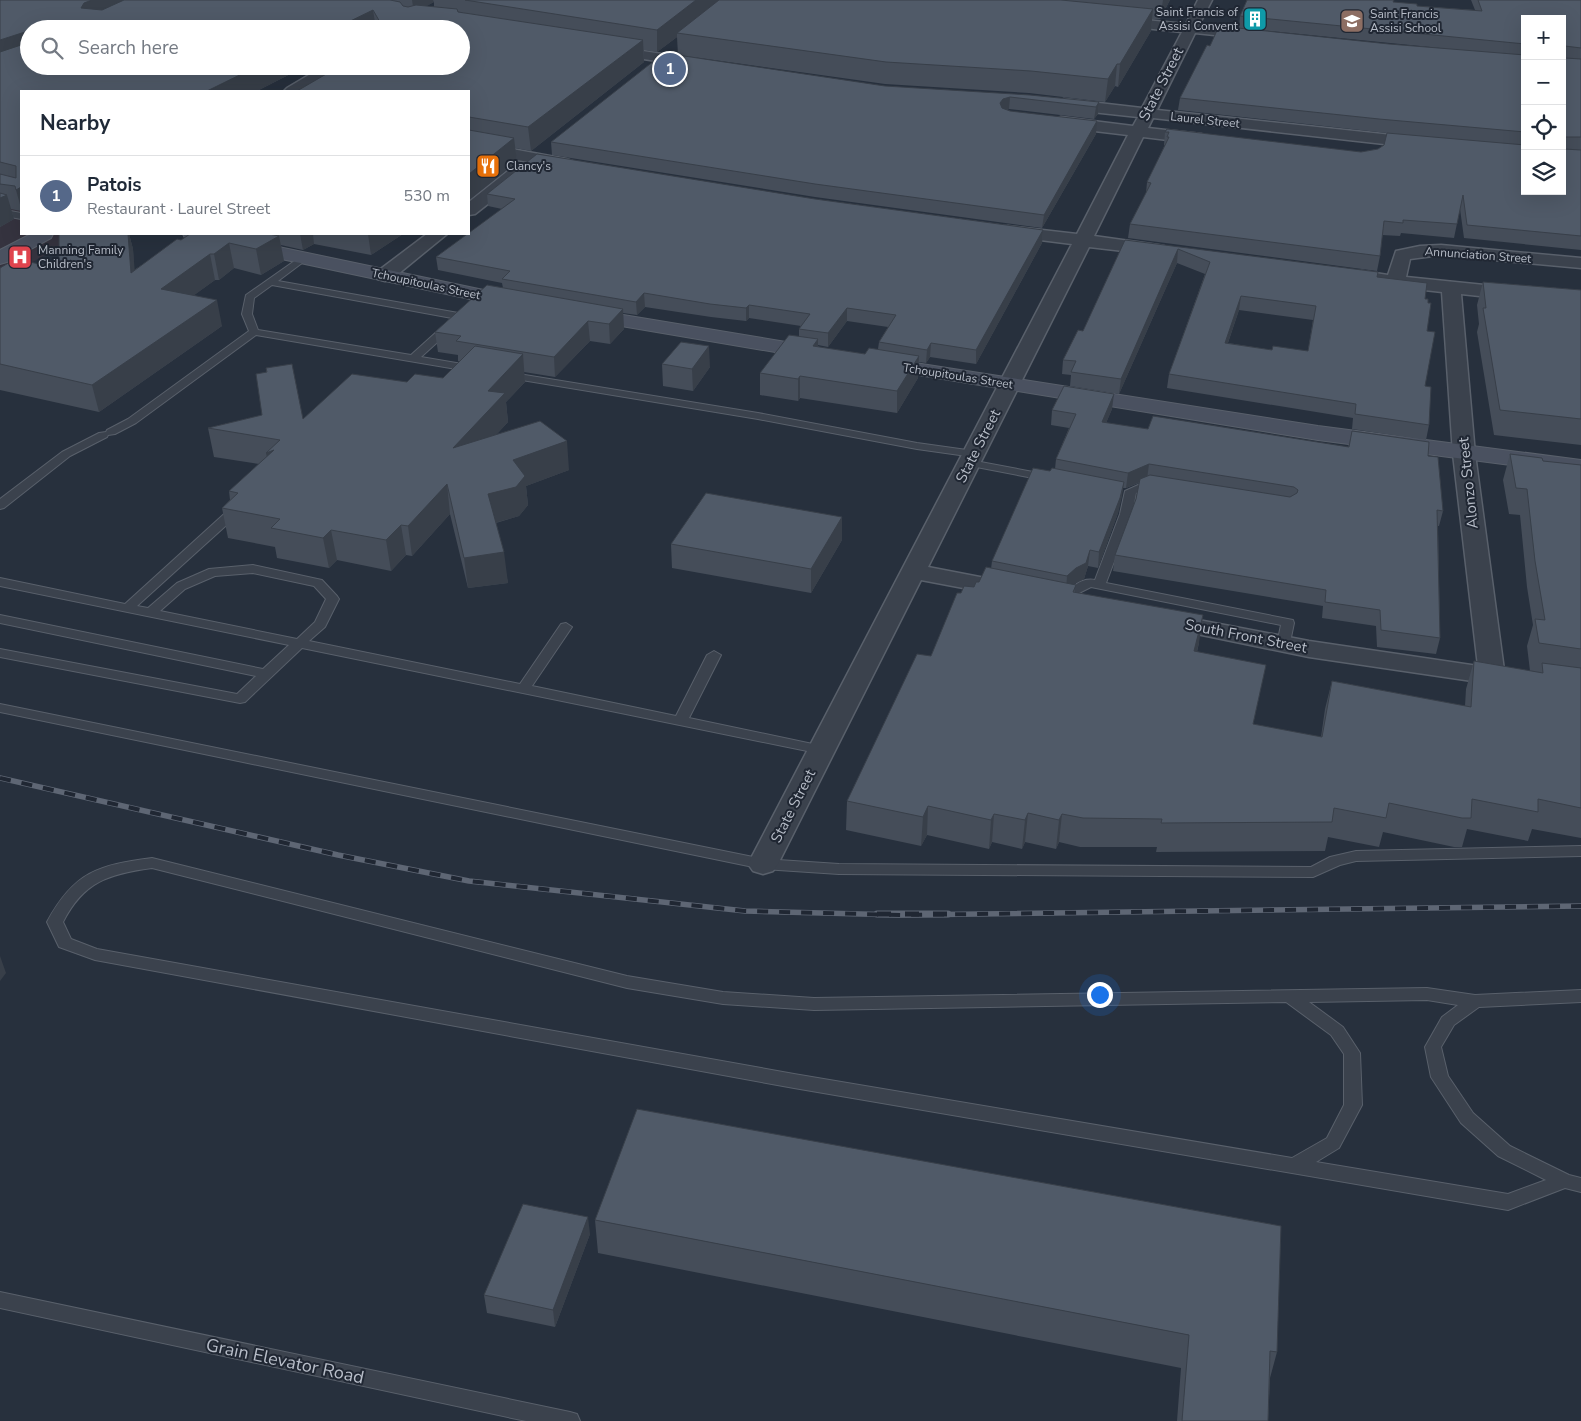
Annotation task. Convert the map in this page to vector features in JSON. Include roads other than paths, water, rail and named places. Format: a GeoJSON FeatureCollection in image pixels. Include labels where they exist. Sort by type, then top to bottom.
{"type":"FeatureCollection","features":[{"type":"Feature","properties":{"kind":"street","name":"State Street"},"geometry":{"type":"LineString","coordinates":[[762,864],[1010,385],[1146,113],[1205,0]]}},
{"type":"Feature","properties":{"kind":"street"},"geometry":{"type":"LineString","coordinates":[[1104,20],[1268,37]]}},
{"type":"Feature","properties":{"kind":"street"},"geometry":{"type":"LineString","coordinates":[[646,70],[676,46]]}},
{"type":"Feature","properties":{"kind":"street"},"geometry":{"type":"LineString","coordinates":[[592,47],[707,66]]}},
{"type":"Feature","properties":{"kind":"street"},"geometry":{"type":"LineString","coordinates":[[294,90],[320,75]]}},
{"type":"Feature","properties":{"kind":"street","name":"Laurel Street"},"geometry":{"type":"LineString","coordinates":[[1049,102],[1146,113],[1375,147],[1436,144]]}},
{"type":"Feature","properties":{"kind":"street","name":"Laurel Street"},"geometry":{"type":"LineString","coordinates":[[1049,121],[1214,141]]}},
{"type":"Feature","properties":{"kind":"street"},"geometry":{"type":"LineString","coordinates":[[470,146],[582,167]]}},
{"type":"Feature","properties":{"kind":"street"},"geometry":{"type":"LineString","coordinates":[[470,209],[549,147]]}},
{"type":"Feature","properties":{"kind":"street"},"geometry":{"type":"LineString","coordinates":[[987,228],[1171,252]]}},
{"type":"Feature","properties":{"kind":"street"},"geometry":{"type":"LineString","coordinates":[[0,258],[42,235]]}},
{"type":"Feature","properties":{"kind":"street","name":"Tchoupitoulas Street"},"geometry":{"type":"LineString","coordinates":[[197,235],[534,306]]}},
{"type":"Feature","properties":{"kind":"street"},"geometry":{"type":"LineString","coordinates":[[385,275],[437,235]]}},
{"type":"Feature","properties":{"kind":"street","name":"Annunciation Street"},"geometry":{"type":"LineString","coordinates":[[1396,281],[1402,255],[1420,251],[1441,250],[1581,263]]}},
{"type":"Feature","properties":{"kind":"street"},"geometry":{"type":"LineString","coordinates":[[1347,275],[1451,289],[1581,301]]}},
{"type":"Feature","properties":{"kind":"street","name":"Alonzo Street"},"geometry":{"type":"LineString","coordinates":[[1451,289],[1464,454],[1492,676]]}},
{"type":"Feature","properties":{"kind":"street"},"geometry":{"type":"LineString","coordinates":[[573,312],[835,356]]}},
{"type":"Feature","properties":{"kind":"street","name":"Tchoupitoulas Street"},"geometry":{"type":"LineString","coordinates":[[864,361],[1464,454],[1581,467]]}},
{"type":"Feature","properties":{"kind":"street","name":"South Front Street"},"geometry":{"type":"LineString","coordinates":[[914,571],[1048,598],[1202,617],[1284,644],[1532,682]]}},
{"type":"Feature","properties":{"kind":"lane"},"geometry":{"type":"LineString","coordinates":[[0,212],[20,216]]}},
{"type":"Feature","properties":{"kind":"lane"},"geometry":{"type":"LineString","coordinates":[[254,332],[248,314],[250,297],[303,258]]}},
{"type":"Feature","properties":{"kind":"lane"},"geometry":{"type":"LineString","coordinates":[[270,282],[460,316],[413,359]]}},
{"type":"Feature","properties":{"kind":"lane"},"geometry":{"type":"LineString","coordinates":[[0,505],[66,454],[132,421],[254,332],[482,371]]}},
{"type":"Feature","properties":{"kind":"lane"},"geometry":{"type":"LineString","coordinates":[[498,373],[758,416],[917,446],[1064,481]]}},
{"type":"Feature","properties":{"kind":"lane"},"geometry":{"type":"LineString","coordinates":[[1099,585],[1126,514],[1126,493],[1147,484],[1166,487]]}},
{"type":"Feature","properties":{"kind":"lane"},"geometry":{"type":"LineString","coordinates":[[128,608],[244,503]]}},
{"type":"Feature","properties":{"kind":"lane"},"geometry":{"type":"LineString","coordinates":[[0,652],[240,699],[320,624],[332,599],[318,583],[253,570],[213,572],[180,586],[150,613]]}},
{"type":"Feature","properties":{"kind":"lane"},"geometry":{"type":"LineString","coordinates":[[1048,598],[1089,583],[1121,589],[1202,617]]}},
{"type":"Feature","properties":{"kind":"lane"},"geometry":{"type":"LineString","coordinates":[[2,585],[302,642],[822,750]]}},
{"type":"Feature","properties":{"kind":"lane"},"geometry":{"type":"LineString","coordinates":[[1117,604],[1121,589]]}},
{"type":"Feature","properties":{"kind":"lane"},"geometry":{"type":"LineString","coordinates":[[0,619],[266,674]]}},
{"type":"Feature","properties":{"kind":"lane"},"geometry":{"type":"LineString","coordinates":[[524,688],[566,627]]}},
{"type":"Feature","properties":{"kind":"lane"},"geometry":{"type":"LineString","coordinates":[[680,720],[714,656]]}},
{"type":"Feature","properties":{"kind":"lane"},"geometry":{"type":"LineString","coordinates":[[0,708],[762,864],[839,869],[1314,872],[1335,861],[1356,856],[1581,851]]}},
{"type":"Feature","properties":{"kind":"lane"},"geometry":{"type":"LineString","coordinates":[[1573,1183],[1508,1202],[1294,1166],[794,1080],[95,954],[65,943],[55,922],[63,904],[82,882],[117,867],[152,863],[626,982],[722,998],[814,1004],[1427,994],[1475,1001],[1581,996]]}},
{"type":"Feature","properties":{"kind":"lane"},"geometry":{"type":"LineString","coordinates":[[1290,997],[1337,1031],[1352,1054],[1353,1088],[1353,1105],[1333,1143],[1294,1166]]}},
{"type":"Feature","properties":{"kind":"lane"},"geometry":{"type":"LineString","coordinates":[[1475,1001],[1448,1021],[1433,1047],[1440,1077],[1467,1118],[1504,1151],[1573,1183]]}},
{"type":"Feature","properties":{"kind":"lane","name":"Grain Elevator Road"},"geometry":{"type":"LineString","coordinates":[[0,1300],[570,1421]]}},
{"type":"Feature","properties":{"kind":"railway"},"geometry":{"type":"LineString","coordinates":[[0,778],[338,855],[469,881],[745,911],[901,915],[1581,906]]}},
{"type":"Feature","properties":{"kind":"railway"},"geometry":{"type":"LineString","coordinates":[[877,914],[948,914]]}},
{"type":"Feature","properties":{"kind":"place","name":"Saint Francis of Assisi Convent"},"geometry":{"type":"Point","coordinates":[1255,19]}},
{"type":"Feature","properties":{"kind":"place","name":"Saint Francis Assisi School"},"geometry":{"type":"Point","coordinates":[1352,21]}},
{"type":"Feature","properties":{"kind":"place","name":"Patois"},"geometry":{"type":"Point","coordinates":[670,69]}},
{"type":"Feature","properties":{"kind":"place","name":"Clancy's"},"geometry":{"type":"Point","coordinates":[488,166]}},
{"type":"Feature","properties":{"kind":"place","name":"Manning Family Children's"},"geometry":{"type":"Point","coordinates":[20,257]}}]}
